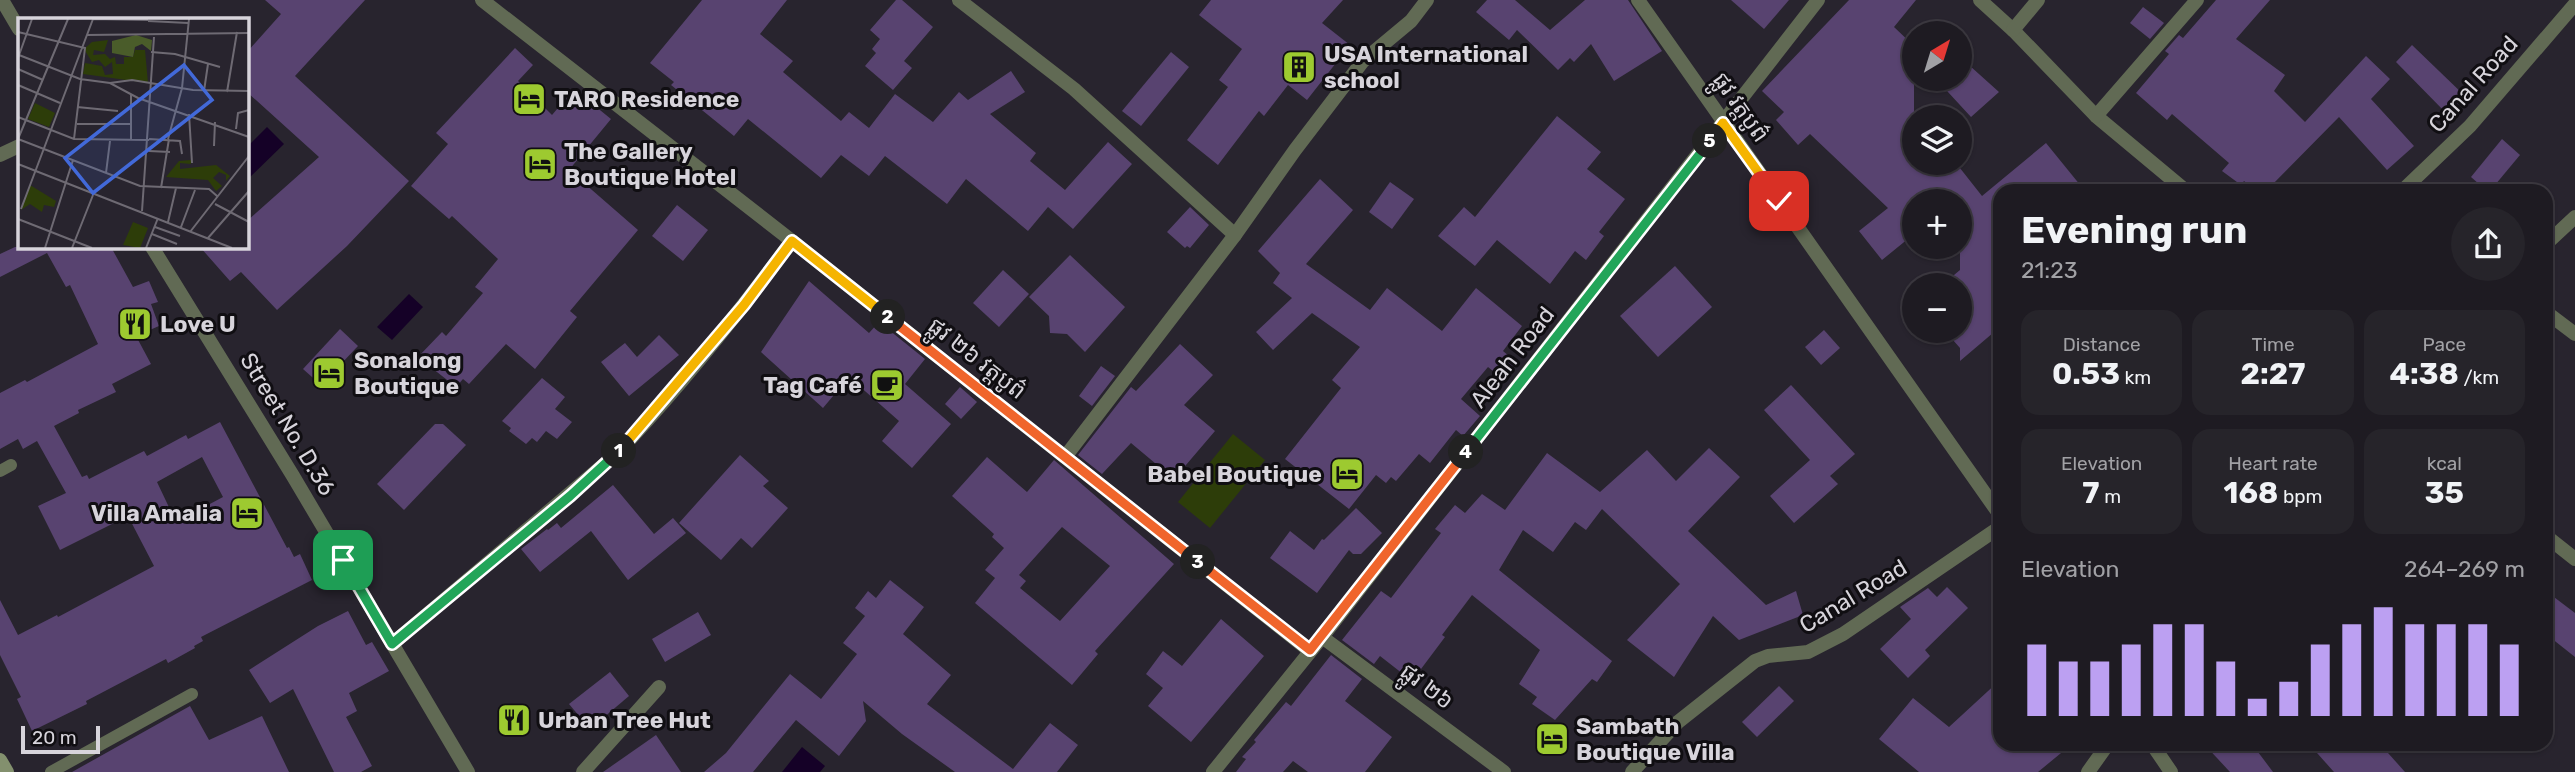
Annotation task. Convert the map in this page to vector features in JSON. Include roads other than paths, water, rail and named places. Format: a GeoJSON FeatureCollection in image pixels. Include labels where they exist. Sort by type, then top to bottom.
{"type":"FeatureCollection","features":[{"type":"Feature","properties":{"kind":"main road"},"geometry":{"type":"LineString","coordinates":[[0,760],[7,772]]}},
{"type":"Feature","properties":{"kind":"street"},"geometry":{"type":"LineString","coordinates":[[2,0],[18,27]]}},
{"type":"Feature","properties":{"kind":"street","name":"ផ្លូវ ២៦ វត្តបូព៌"},"geometry":{"type":"LineString","coordinates":[[482,0],[1310,650]]}},
{"type":"Feature","properties":{"kind":"street"},"geometry":{"type":"LineString","coordinates":[[959,0],[1074,89],[1235,235]]}},
{"type":"Feature","properties":{"kind":"street"},"geometry":{"type":"LineString","coordinates":[[1065,457],[1235,235],[1363,61],[1411,21],[1427,0]]}},
{"type":"Feature","properties":{"kind":"street","name":"ផ្លូវ វត្តបូព៌"},"geometry":{"type":"LineString","coordinates":[[1638,0],[1993,505]]}},
{"type":"Feature","properties":{"kind":"street","name":"Aleah Road"},"geometry":{"type":"LineString","coordinates":[[1213,772],[1322,637],[1818,0]]}},
{"type":"Feature","properties":{"kind":"street"},"geometry":{"type":"LineString","coordinates":[[1980,0],[2013,30],[2096,116],[2178,184]]}},
{"type":"Feature","properties":{"kind":"street"},"geometry":{"type":"LineString","coordinates":[[2013,30],[2038,0]]}},
{"type":"Feature","properties":{"kind":"street"},"geometry":{"type":"LineString","coordinates":[[2096,116],[2197,0]]}},
{"type":"Feature","properties":{"kind":"street"},"geometry":{"type":"LineString","coordinates":[[2570,0],[2575,4]]}},
{"type":"Feature","properties":{"kind":"street","name":"Canal Road"},"geometry":{"type":"LineString","coordinates":[[2409,184],[2470,126],[2575,4]]}},
{"type":"Feature","properties":{"kind":"street"},"geometry":{"type":"LineString","coordinates":[[0,155],[18,146]]}},
{"type":"Feature","properties":{"kind":"street"},"geometry":{"type":"LineString","coordinates":[[2553,237],[2575,217]]}},
{"type":"Feature","properties":{"kind":"street"},"geometry":{"type":"LineString","coordinates":[[392,644],[614,456],[744,305],[792,241]]}},
{"type":"Feature","properties":{"kind":"street","name":"Street No. D.36"},"geometry":{"type":"LineString","coordinates":[[153,248],[293,476],[468,772]]}},
{"type":"Feature","properties":{"kind":"street"},"geometry":{"type":"LineString","coordinates":[[2553,317],[2575,334]]}},
{"type":"Feature","properties":{"kind":"street","name":"Canal Road"},"geometry":{"type":"LineString","coordinates":[[1632,772],[1678,722],[1755,662],[1768,656],[1808,652],[1834,639],[1993,532]]}},
{"type":"Feature","properties":{"kind":"street"},"geometry":{"type":"LineString","coordinates":[[2553,542],[2575,559]]}},
{"type":"Feature","properties":{"kind":"street","name":"ផ្លូវ ២៦"},"geometry":{"type":"LineString","coordinates":[[1322,637],[1504,772]]}},
{"type":"Feature","properties":{"kind":"street"},"geometry":{"type":"LineString","coordinates":[[583,772],[659,687]]}},
{"type":"Feature","properties":{"kind":"street"},"geometry":{"type":"LineString","coordinates":[[2088,772],[2103,751]]}},
{"type":"Feature","properties":{"kind":"street"},"geometry":{"type":"LineString","coordinates":[[2157,751],[2171,772]]}},
{"type":"Feature","properties":{"kind":"lane"},"geometry":{"type":"LineString","coordinates":[[51,772],[192,694]]}},
{"type":"Feature","properties":{"kind":"place","name":"USA International school"},"geometry":{"type":"Point","coordinates":[1299,67]}},
{"type":"Feature","properties":{"kind":"place","name":"TARO Residence"},"geometry":{"type":"Point","coordinates":[529,99]}},
{"type":"Feature","properties":{"kind":"place","name":"The Gallery Boutique Hotel"},"geometry":{"type":"Point","coordinates":[540,164]}},
{"type":"Feature","properties":{"kind":"place","name":"Love U"},"geometry":{"type":"Point","coordinates":[135,324]}},
{"type":"Feature","properties":{"kind":"place","name":"Sonalong Boutique"},"geometry":{"type":"Point","coordinates":[329,373]}},
{"type":"Feature","properties":{"kind":"place","name":"Tag Café"},"geometry":{"type":"Point","coordinates":[887,385]}},
{"type":"Feature","properties":{"kind":"place","name":"Babel Boutique"},"geometry":{"type":"Point","coordinates":[1347,474]}},
{"type":"Feature","properties":{"kind":"place","name":"Villa Amalia"},"geometry":{"type":"Point","coordinates":[247,513]}},
{"type":"Feature","properties":{"kind":"place","name":"Urban Tree Hut"},"geometry":{"type":"Point","coordinates":[514,720]}},
{"type":"Feature","properties":{"kind":"place","name":"Sambath Boutique Villa"},"geometry":{"type":"Point","coordinates":[1552,739]}}]}
